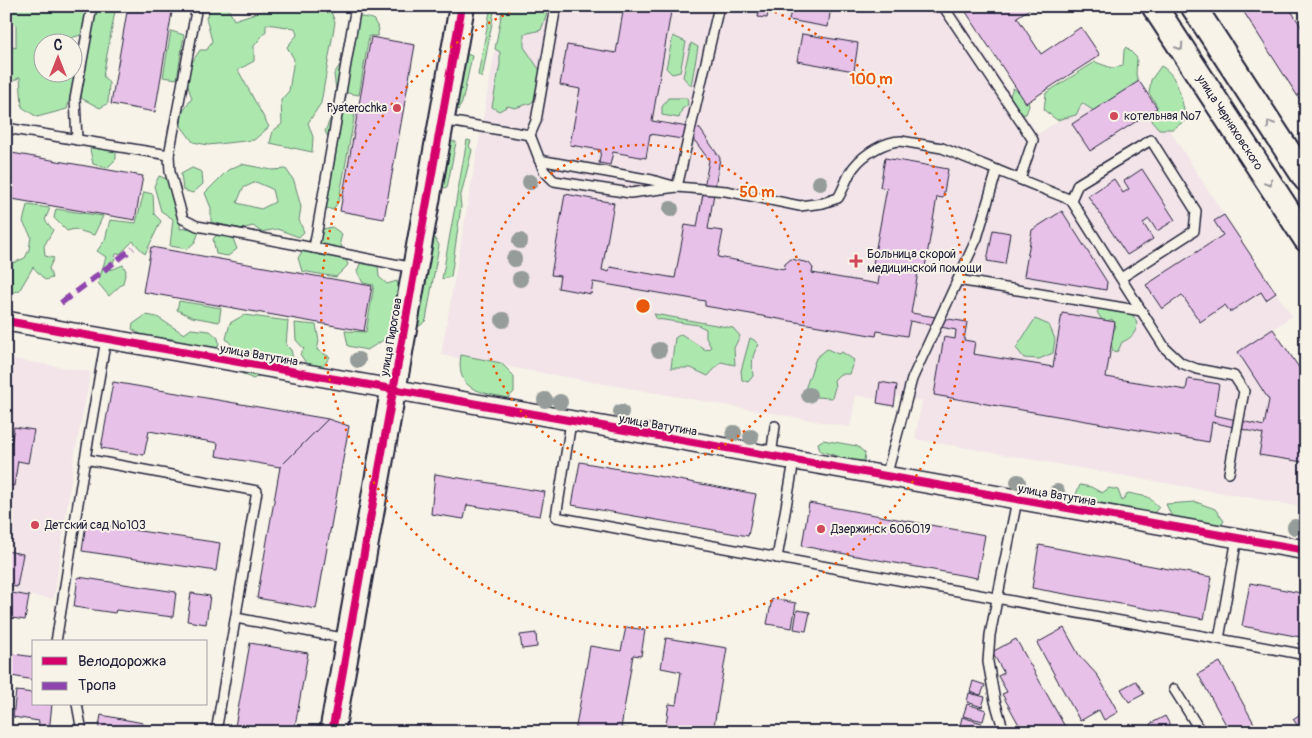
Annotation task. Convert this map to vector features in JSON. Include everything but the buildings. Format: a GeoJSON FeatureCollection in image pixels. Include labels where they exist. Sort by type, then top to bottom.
{"type":"FeatureCollection","features":[{"type":"Feature","properties":{"kind":"street","name":"улица Пирогова"},"geometry":{"type":"LineString","coordinates":[[332,732],[462,6]]}},
{"type":"Feature","properties":{"kind":"street","name":"улица Черняховского"},"geometry":{"type":"LineString","coordinates":[[1154,6],[1306,239]]}},
{"type":"Feature","properties":{"kind":"street"},"geometry":{"type":"LineString","coordinates":[[1193,6],[1306,179]]}},
{"type":"Feature","properties":{"kind":"street","name":"улица Ватутина"},"geometry":{"type":"LineString","coordinates":[[6,322],[1306,550]]}},
{"type":"Feature","properties":{"kind":"lane"},"geometry":{"type":"LineString","coordinates":[[77,140],[75,100],[92,6]]}},
{"type":"Feature","properties":{"kind":"lane"},"geometry":{"type":"LineString","coordinates":[[197,6],[169,155],[170,172],[183,219],[197,226],[414,268]]}},
{"type":"Feature","properties":{"kind":"lane"},"geometry":{"type":"LineString","coordinates":[[314,248],[356,6]]}},
{"type":"Feature","properties":{"kind":"lane"},"geometry":{"type":"LineString","coordinates":[[556,6],[536,121],[530,135],[544,171],[554,181],[630,193],[677,187]]}},
{"type":"Feature","properties":{"kind":"lane"},"geometry":{"type":"LineString","coordinates":[[677,187],[719,6]]}},
{"type":"Feature","properties":{"kind":"lane"},"geometry":{"type":"LineString","coordinates":[[943,6],[1032,140],[1020,179]]}},
{"type":"Feature","properties":{"kind":"lane"},"geometry":{"type":"LineString","coordinates":[[441,120],[530,135]]}},
{"type":"Feature","properties":{"kind":"lane"},"geometry":{"type":"LineString","coordinates":[[6,128],[169,155]]}},
{"type":"Feature","properties":{"kind":"lane"},"geometry":{"type":"LineString","coordinates":[[1071,200],[1078,184],[1150,140],[1191,203],[1196,211],[1194,231],[1121,278]]}},
{"type":"Feature","properties":{"kind":"lane"},"geometry":{"type":"LineString","coordinates":[[539,160],[652,180],[677,187],[726,191],[800,206],[823,203],[838,198],[854,167],[878,147],[896,141],[942,148],[1071,200],[1165,348],[1182,363],[1197,369],[1234,376],[1244,390],[1229,473]]}},
{"type":"Feature","properties":{"kind":"lane"},"geometry":{"type":"LineString","coordinates":[[886,477],[912,380],[977,238],[997,170]]}},
{"type":"Feature","properties":{"kind":"lane"},"geometry":{"type":"LineString","coordinates":[[958,280],[1142,311]]}},
{"type":"Feature","properties":{"kind":"lane"},"geometry":{"type":"LineString","coordinates":[[56,640],[106,339]]}},
{"type":"Feature","properties":{"kind":"lane"},"geometry":{"type":"LineString","coordinates":[[571,422],[556,518],[1306,655]]}},
{"type":"Feature","properties":{"kind":"lane"},"geometry":{"type":"LineString","coordinates":[[771,456],[776,426]]}},
{"type":"Feature","properties":{"kind":"lane"},"geometry":{"type":"LineString","coordinates":[[85,459],[257,491],[216,732]]}},
{"type":"Feature","properties":{"kind":"lane"},"geometry":{"type":"LineString","coordinates":[[777,558],[794,461]]}},
{"type":"Feature","properties":{"kind":"lane"},"geometry":{"type":"LineString","coordinates":[[1004,732],[995,701],[988,662],[990,635],[1017,500]]}},
{"type":"Feature","properties":{"kind":"lane"},"geometry":{"type":"LineString","coordinates":[[1219,639],[1237,538]]}},
{"type":"Feature","properties":{"kind":"lane"},"geometry":{"type":"LineString","coordinates":[[236,618],[348,639]]}},
{"type":"Feature","properties":{"kind":"lane"},"geometry":{"type":"LineString","coordinates":[[1174,689],[1201,732]]}},
{"type":"Feature","properties":{"kind":"lane"},"geometry":{"type":"LineString","coordinates":[[77,706],[81,726],[80,732]]}},
{"type":"Feature","properties":{"kind":"shaded area","name":"Больница скорой медицинской помощи"},"geometry":{"type":"Polygon","coordinates":[[[503,6],[952,6],[1038,134],[1133,73],[1224,215],[1292,316],[1273,329],[1306,378],[1306,444],[1303,462],[1305,463],[1297,506],[915,439],[922,401],[895,396],[894,406],[877,403],[877,399],[856,395],[850,427],[441,355],[503,6]]]}},
{"type":"Feature","properties":{"kind":"shaded area","name":"Детский сад №103"},"geometry":{"type":"Polygon","coordinates":[[[6,358],[91,372],[74,458],[54,599],[6,592],[6,358]]]}},
{"type":"Feature","properties":{"kind":"green space"},"geometry":{"type":"Polygon","coordinates":[[[6,6],[89,6],[84,34],[82,35],[82,32],[32,32],[32,82],[74,82],[67,109],[37,117],[22,107],[20,77],[12,82],[6,91],[6,45],[16,48],[16,24],[6,17],[6,6]]]}},
{"type":"Feature","properties":{"kind":"green space"},"geometry":{"type":"Polygon","coordinates":[[[96,6],[116,6],[103,76],[109,83],[108,103],[100,108],[81,98],[96,6]]]}},
{"type":"Feature","properties":{"kind":"green space"},"geometry":{"type":"Polygon","coordinates":[[[212,6],[227,6],[234,20],[265,10],[261,6],[333,6],[330,9],[335,22],[321,103],[308,123],[313,137],[312,152],[270,143],[273,131],[282,124],[281,100],[289,91],[294,59],[287,47],[297,35],[295,28],[266,24],[266,31],[254,46],[254,61],[238,70],[269,127],[254,140],[208,145],[193,142],[181,126],[182,113],[192,98],[187,78],[188,72],[200,50],[207,50],[212,41],[206,18],[212,6]]]}},
{"type":"Feature","properties":{"kind":"green space"},"geometry":{"type":"Polygon","coordinates":[[[491,6],[495,6],[482,78],[478,75],[491,6]]]}},
{"type":"Feature","properties":{"kind":"green space"},"geometry":{"type":"Polygon","coordinates":[[[503,6],[548,6],[549,8],[541,30],[524,34],[524,47],[541,72],[539,95],[531,103],[515,108],[508,106],[499,111],[492,107],[500,64],[500,52],[495,49],[503,6]]]}},
{"type":"Feature","properties":{"kind":"green space"},"geometry":{"type":"Polygon","coordinates":[[[357,16],[373,19],[379,29],[377,36],[369,36],[359,95],[336,91],[334,74],[347,54],[343,48],[349,20],[357,16]]]}},
{"type":"Feature","properties":{"kind":"green space"},"geometry":{"type":"Polygon","coordinates":[[[171,31],[184,35],[177,79],[163,77],[171,31]]]}},
{"type":"Feature","properties":{"kind":"green space"},"geometry":{"type":"Polygon","coordinates":[[[673,36],[686,42],[680,72],[672,74],[666,68],[673,36]]]}},
{"type":"Feature","properties":{"kind":"green space"},"geometry":{"type":"Polygon","coordinates":[[[691,43],[698,47],[691,86],[683,77],[691,43]]]}},
{"type":"Feature","properties":{"kind":"green space"},"geometry":{"type":"Polygon","coordinates":[[[1126,47],[1137,58],[1136,74],[1141,93],[1097,113],[1082,103],[1076,115],[1057,120],[1044,110],[1046,93],[1095,62],[1112,68],[1123,66],[1124,50],[1126,47]]]}},
{"type":"Feature","properties":{"kind":"green space"},"geometry":{"type":"Polygon","coordinates":[[[463,53],[472,56],[462,103],[458,110],[449,106],[463,53]]]}},
{"type":"Feature","properties":{"kind":"green space"},"geometry":{"type":"Polygon","coordinates":[[[1161,66],[1167,70],[1176,82],[1186,120],[1173,129],[1159,129],[1152,121],[1157,106],[1149,93],[1151,80],[1161,66]]]}},
{"type":"Feature","properties":{"kind":"green space"},"geometry":{"type":"Polygon","coordinates":[[[1013,88],[1027,97],[1029,106],[1026,114],[1017,115],[1009,98],[1013,88]]]}},
{"type":"Feature","properties":{"kind":"green space"},"geometry":{"type":"Polygon","coordinates":[[[668,98],[687,98],[688,105],[682,109],[679,118],[662,115],[662,107],[668,98]]]}},
{"type":"Feature","properties":{"kind":"green space"},"geometry":{"type":"Polygon","coordinates":[[[345,107],[355,113],[339,200],[333,210],[324,207],[329,190],[321,185],[331,143],[325,131],[333,113],[345,107]]]}},
{"type":"Feature","properties":{"kind":"green space"},"geometry":{"type":"Polygon","coordinates":[[[97,140],[116,149],[116,159],[107,168],[93,164],[90,149],[97,140]]]}},
{"type":"Feature","properties":{"kind":"green space"},"geometry":{"type":"Polygon","coordinates":[[[444,140],[456,142],[447,188],[436,186],[444,140]]]}},
{"type":"Feature","properties":{"kind":"green space"},"geometry":{"type":"Polygon","coordinates":[[[467,140],[471,141],[469,146],[472,150],[460,199],[461,206],[451,277],[442,279],[467,140]]]}},
{"type":"Feature","properties":{"kind":"green space"},"geometry":{"type":"Polygon","coordinates":[[[241,164],[272,170],[286,169],[294,181],[301,207],[299,220],[304,232],[299,237],[277,229],[261,232],[253,226],[241,229],[211,222],[211,208],[205,193],[228,170],[241,164]],[[256,182],[243,188],[237,203],[261,209],[275,202],[272,189],[256,182]]]}},
{"type":"Feature","properties":{"kind":"green space"},"geometry":{"type":"Polygon","coordinates":[[[192,168],[202,172],[203,184],[193,193],[183,190],[181,174],[192,168]]]}},
{"type":"Feature","properties":{"kind":"green space"},"geometry":{"type":"Polygon","coordinates":[[[159,176],[175,182],[181,201],[180,229],[190,228],[199,232],[195,242],[187,249],[170,246],[173,219],[161,211],[154,186],[159,176]]]}},
{"type":"Feature","properties":{"kind":"green space"},"geometry":{"type":"Polygon","coordinates":[[[144,192],[153,194],[154,214],[161,221],[145,254],[133,241],[121,253],[116,254],[111,270],[123,265],[126,271],[123,283],[109,296],[98,283],[106,257],[97,251],[105,240],[110,220],[136,223],[144,192]]]}},
{"type":"Feature","properties":{"kind":"green space"},"geometry":{"type":"Polygon","coordinates":[[[27,205],[50,208],[45,220],[53,230],[44,246],[45,256],[54,258],[49,268],[52,278],[45,280],[33,267],[19,291],[8,293],[7,287],[12,283],[9,270],[10,264],[25,258],[29,250],[31,236],[23,222],[27,205]]]}},
{"type":"Feature","properties":{"kind":"green space"},"geometry":{"type":"Polygon","coordinates":[[[56,209],[103,216],[94,235],[74,229],[67,231],[54,218],[56,209]]]}},
{"type":"Feature","properties":{"kind":"green space"},"geometry":{"type":"Polygon","coordinates":[[[332,227],[342,234],[340,242],[348,265],[336,277],[302,271],[298,258],[310,239],[320,239],[323,229],[332,227]]]}},
{"type":"Feature","properties":{"kind":"green space"},"geometry":{"type":"Polygon","coordinates":[[[219,233],[232,236],[237,249],[228,256],[216,254],[213,239],[219,233]]]}},
{"type":"Feature","properties":{"kind":"green space"},"geometry":{"type":"Polygon","coordinates":[[[433,235],[439,245],[426,320],[420,326],[413,322],[430,236],[433,235]]]}},
{"type":"Feature","properties":{"kind":"green space"},"geometry":{"type":"Polygon","coordinates":[[[370,256],[378,265],[379,277],[387,284],[397,281],[401,297],[392,335],[367,350],[348,346],[345,331],[366,332],[374,285],[363,283],[357,271],[361,262],[370,256]]]}},
{"type":"Feature","properties":{"kind":"green space"},"geometry":{"type":"Polygon","coordinates":[[[179,301],[221,308],[219,322],[192,317],[177,310],[179,301]]]}},
{"type":"Feature","properties":{"kind":"green space"},"geometry":{"type":"Polygon","coordinates":[[[1105,303],[1128,312],[1135,318],[1136,330],[1122,342],[1118,351],[1113,352],[1110,339],[1116,326],[1112,319],[1104,323],[1097,312],[1105,303]]]}},
{"type":"Feature","properties":{"kind":"green space"},"geometry":{"type":"Polygon","coordinates":[[[654,314],[733,328],[740,336],[734,348],[735,365],[721,362],[708,376],[691,368],[671,368],[675,338],[681,334],[706,350],[711,347],[706,338],[706,329],[698,325],[657,319],[654,314]]]}},
{"type":"Feature","properties":{"kind":"green space"},"geometry":{"type":"Polygon","coordinates":[[[146,315],[157,317],[184,334],[191,329],[210,331],[218,338],[219,344],[213,355],[187,350],[174,339],[145,337],[132,329],[133,324],[146,315]]]}},
{"type":"Feature","properties":{"kind":"green space"},"geometry":{"type":"Polygon","coordinates":[[[244,315],[288,321],[286,345],[291,350],[294,363],[264,373],[253,379],[239,372],[246,359],[226,339],[230,323],[244,315]]]}},
{"type":"Feature","properties":{"kind":"green space"},"geometry":{"type":"Polygon","coordinates":[[[1035,319],[1049,325],[1055,339],[1053,353],[1039,359],[1024,358],[1016,348],[1035,319]]]}},
{"type":"Feature","properties":{"kind":"green space"},"geometry":{"type":"Polygon","coordinates":[[[295,323],[316,325],[319,341],[317,350],[330,357],[321,369],[308,366],[300,354],[304,349],[296,340],[295,323]]]}},
{"type":"Feature","properties":{"kind":"green space"},"geometry":{"type":"Polygon","coordinates":[[[750,338],[759,345],[753,356],[753,376],[748,382],[742,380],[741,371],[750,338]]]}},
{"type":"Feature","properties":{"kind":"green space"},"geometry":{"type":"Polygon","coordinates":[[[827,349],[838,354],[842,352],[854,360],[849,374],[840,374],[834,380],[835,387],[832,398],[816,397],[808,399],[803,395],[816,358],[827,349]]]}},
{"type":"Feature","properties":{"kind":"green space"},"geometry":{"type":"Polygon","coordinates":[[[461,355],[501,363],[514,376],[514,392],[508,398],[472,388],[462,376],[460,367],[461,355]]]}},
{"type":"Feature","properties":{"kind":"green space"},"geometry":{"type":"Polygon","coordinates":[[[823,440],[857,446],[865,453],[864,461],[853,461],[820,451],[818,443],[823,440]]]}},
{"type":"Feature","properties":{"kind":"green space"},"geometry":{"type":"Polygon","coordinates":[[[1080,485],[1091,487],[1102,493],[1109,488],[1118,490],[1122,501],[1128,493],[1148,497],[1159,507],[1153,514],[1083,499],[1076,494],[1080,485]]]}},
{"type":"Feature","properties":{"kind":"green space"},"geometry":{"type":"Polygon","coordinates":[[[1196,502],[1215,509],[1224,521],[1221,525],[1172,517],[1166,504],[1196,502]]]}},
{"type":"Feature","properties":{"kind":"marked path"},"geometry":{"type":"LineString","coordinates":[[61,303],[133,248]]}},
{"type":"Feature","properties":{"kind":"cycle path"},"geometry":{"type":"LineString","coordinates":[[332,732],[462,6]]}},
{"type":"Feature","properties":{"kind":"cycle path"},"geometry":{"type":"LineString","coordinates":[[6,321],[1306,550]]}},
{"type":"Feature","properties":{"kind":"place","name":"Pyaterochka"},"geometry":{"type":"Point","coordinates":[397,108]}},
{"type":"Feature","properties":{"kind":"place","name":"котельная №7"},"geometry":{"type":"Point","coordinates":[1114,116]}},
{"type":"Feature","properties":{"kind":"place","name":"Больница скорой медицинской помощи"},"geometry":{"type":"Point","coordinates":[856,261]}},
{"type":"Feature","properties":{"kind":"place","name":"Детский сад №103"},"geometry":{"type":"Point","coordinates":[35,525]}},
{"type":"Feature","properties":{"kind":"place","name":"Дзержинск 606019"},"geometry":{"type":"Point","coordinates":[821,529]}}]}
